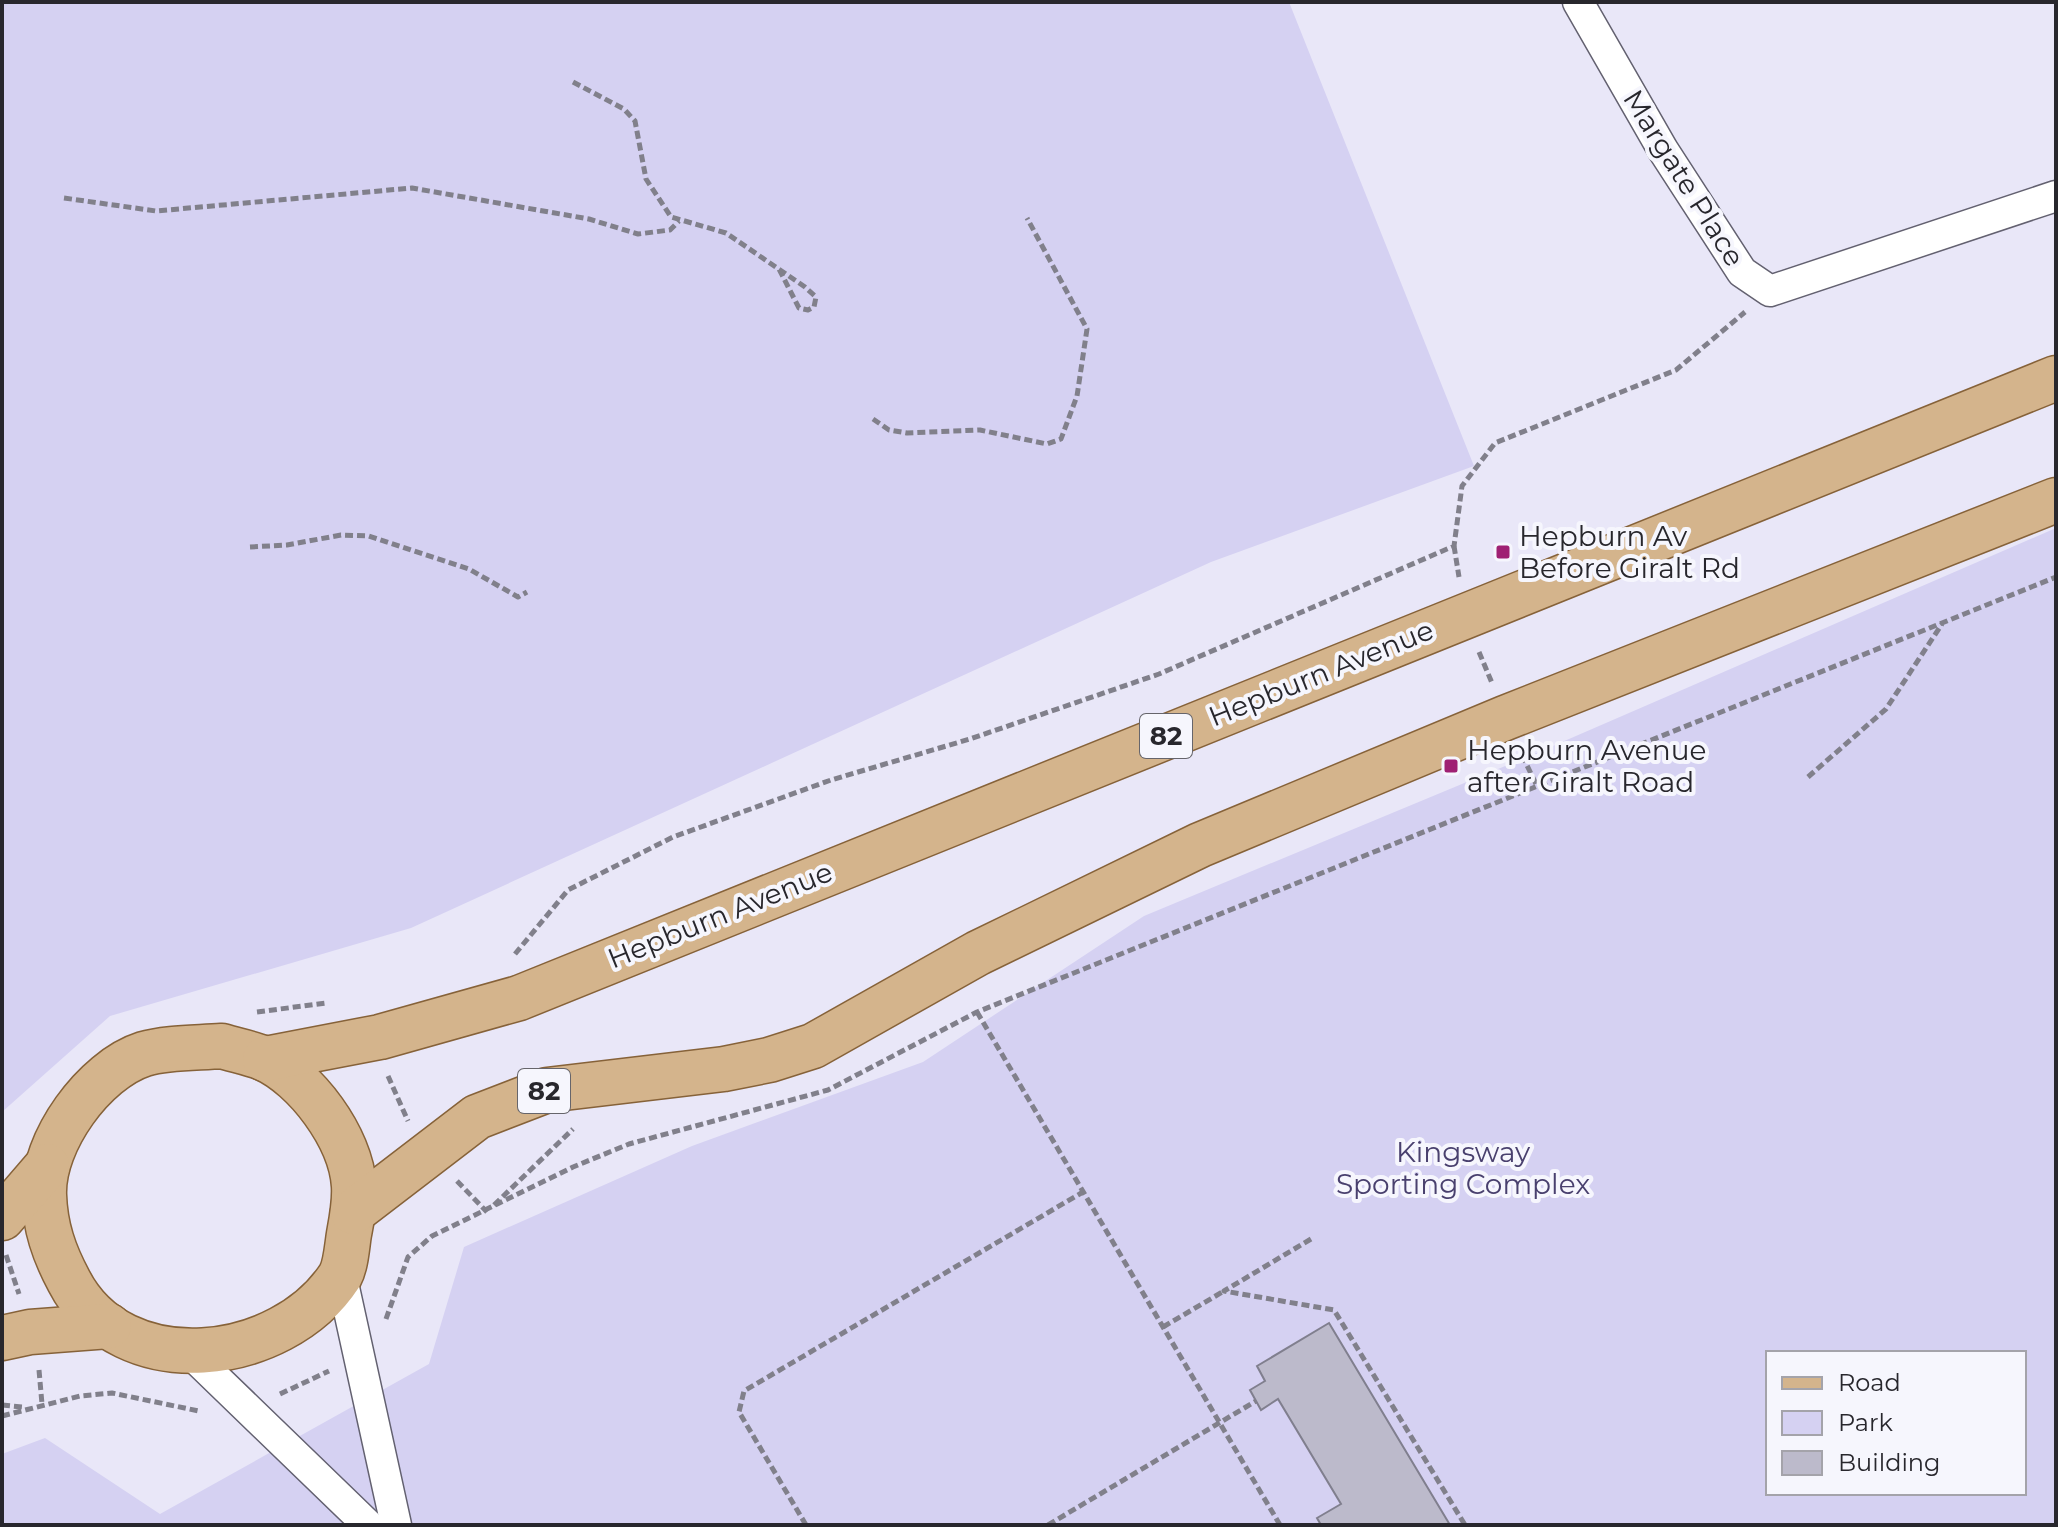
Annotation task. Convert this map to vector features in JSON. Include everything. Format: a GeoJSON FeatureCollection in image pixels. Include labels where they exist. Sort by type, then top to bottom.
{"type":"FeatureCollection","features":[{"type":"Feature","properties":{"kind":"main road","name":"Hepburn Avenue"},"geometry":{"type":"LineString","coordinates":[[265,1059],[380,1037],[519,998],[2056,378]]}},
{"type":"Feature","properties":{"kind":"main road","name":"82"},"geometry":{"type":"LineString","coordinates":[[353,1212],[477,1117],[547,1090],[724,1069],[769,1060],[813,1046],[978,953],[1200,845],[1505,718],[2056,500]]}},
{"type":"Feature","properties":{"kind":"main road","name":"82"},"geometry":{"type":"LineString","coordinates":[[2,1218],[47,1166],[76,1104],[116,1068],[145,1054],[222,1046],[265,1059],[314,1095],[348,1158],[354,1185],[353,1212],[341,1274],[306,1311],[258,1341],[190,1353],[135,1341],[109,1326],[75,1293],[50,1246],[43,1193],[47,1166]]}},
{"type":"Feature","properties":{"kind":"main road","name":"82"},"geometry":{"type":"LineString","coordinates":[[2,1338],[30,1332],[109,1326]]}},
{"type":"Feature","properties":{"kind":"street","name":"Margate Place"},"geometry":{"type":"LineString","coordinates":[[1578,2],[1663,150],[1742,272],[1770,291],[2056,196]]}},
{"type":"Feature","properties":{"kind":"street"},"geometry":{"type":"LineString","coordinates":[[341,1274],[396,1525]]}},
{"type":"Feature","properties":{"kind":"street"},"geometry":{"type":"LineString","coordinates":[[190,1353],[368,1525]]}},
{"type":"Feature","properties":{"kind":"path"},"geometry":{"type":"LineString","coordinates":[[573,82],[624,109],[635,121],[646,179],[657,200],[679,221],[726,233],[779,269],[816,297],[814,307],[808,310],[799,308],[779,269]]}},
{"type":"Feature","properties":{"kind":"path"},"geometry":{"type":"LineString","coordinates":[[64,198],[156,211],[412,188],[589,219],[638,234],[670,230],[679,221]]}},
{"type":"Feature","properties":{"kind":"path"},"geometry":{"type":"LineString","coordinates":[[873,419],[889,430],[907,433],[980,430],[1047,444],[1061,439],[1077,396],[1087,329],[1027,218]]}},
{"type":"Feature","properties":{"kind":"path"},"geometry":{"type":"LineString","coordinates":[[1536,784],[1505,718],[1465,615],[1454,546],[1462,486],[1495,443],[1676,370],[1770,291]]}},
{"type":"Feature","properties":{"kind":"path"},"geometry":{"type":"LineString","coordinates":[[250,547],[287,545],[341,535],[369,536],[469,569],[518,597],[527,592]]}},
{"type":"Feature","properties":{"kind":"path"},"geometry":{"type":"LineString","coordinates":[[504,960],[515,954],[568,890],[673,837],[831,780],[970,739],[1159,674],[1454,546]]}},
{"type":"Feature","properties":{"kind":"path"},"geometry":{"type":"LineString","coordinates":[[387,1333],[385,1322],[408,1257],[432,1236],[487,1212],[573,1167],[629,1144],[828,1090],[977,1012],[1203,918],[1352,862],[1536,784],[2056,577]]}},
{"type":"Feature","properties":{"kind":"path"},"geometry":{"type":"LineString","coordinates":[[1808,777],[1886,709],[1942,623]]}},
{"type":"Feature","properties":{"kind":"path"},"geometry":{"type":"LineString","coordinates":[[249,1013],[338,1001]]}},
{"type":"Feature","properties":{"kind":"path"},"geometry":{"type":"LineString","coordinates":[[977,1012],[1280,1525]]}},
{"type":"Feature","properties":{"kind":"path"},"geometry":{"type":"LineString","coordinates":[[487,1212],[576,1127]]}},
{"type":"Feature","properties":{"kind":"path"},"geometry":{"type":"LineString","coordinates":[[806,1525],[739,1412],[744,1391],[1083,1192]]}},
{"type":"Feature","properties":{"kind":"path"},"geometry":{"type":"LineString","coordinates":[[1163,1327],[1311,1239]]}},
{"type":"Feature","properties":{"kind":"path"},"geometry":{"type":"LineString","coordinates":[[1224,1291],[1334,1310],[1465,1525]]}},
{"type":"Feature","properties":{"kind":"path"},"geometry":{"type":"LineString","coordinates":[[1048,1525],[1256,1401]]}},
{"type":"Feature","properties":{"kind":"path"},"geometry":{"type":"LineString","coordinates":[[2,1405],[27,1408]]}},
{"type":"Feature","properties":{"kind":"green space"},"geometry":{"type":"Polygon","coordinates":[[[2,2],[1289,2],[1474,466],[1211,562],[411,928],[110,1016],[2,1112],[2,2]]]}},
{"type":"Feature","properties":{"kind":"green space","name":"Kingsway Sporting Complex"},"geometry":{"type":"Polygon","coordinates":[[[2056,528],[2056,1525],[2,1525],[2,1454],[45,1438],[160,1514],[429,1364],[464,1247],[692,1146],[923,1062],[1144,916],[1539,752],[2056,528]]]}},
{"type":"Feature","properties":{"kind":"building"},"geometry":{"type":"Polygon","coordinates":[[[1329,1323],[1450,1525],[1321,1525],[1317,1518],[1341,1504],[1278,1399],[1261,1410],[1250,1390],[1265,1381],[1257,1366],[1329,1323]]]}},
{"type":"Feature","properties":{"kind":"place","name":"Hepburn Av Before Giralt Rd"},"geometry":{"type":"Point","coordinates":[1503,552]}},
{"type":"Feature","properties":{"kind":"place","name":"Hepburn Avenue after Giralt Road"},"geometry":{"type":"Point","coordinates":[1451,766]}}]}
